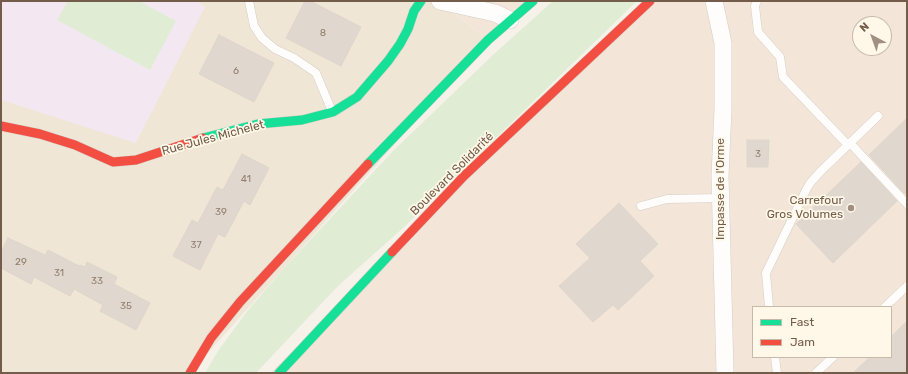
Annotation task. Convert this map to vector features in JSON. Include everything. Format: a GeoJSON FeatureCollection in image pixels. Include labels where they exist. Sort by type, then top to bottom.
{"type":"FeatureCollection","features":[{"type":"Feature","properties":{"kind":"main road","name":"Rue Jules Michelet"},"geometry":{"type":"LineString","coordinates":[[1,126],[40,134],[68,143],[113,162],[136,160],[207,137],[258,124],[302,120],[333,112],[357,97],[388,61],[400,44],[408,29],[414,11],[422,1]]}},
{"type":"Feature","properties":{"kind":"main road"},"geometry":{"type":"LineString","coordinates":[[190,373],[211,338],[240,302],[400,130],[488,40],[533,1]]}},
{"type":"Feature","properties":{"kind":"main road","name":"Boulevard Solidarité"},"geometry":{"type":"LineString","coordinates":[[280,373],[464,176],[650,1]]}},
{"type":"Feature","properties":{"kind":"street"},"geometry":{"type":"LineString","coordinates":[[440,1],[495,13],[510,20]]}},
{"type":"Feature","properties":{"kind":"street","name":"Impasse de l'Orme"},"geometry":{"type":"LineString","coordinates":[[713,3],[723,43],[723,109],[720,198],[725,373]]}},
{"type":"Feature","properties":{"kind":"lane"},"geometry":{"type":"LineString","coordinates":[[249,1],[254,26],[262,38],[274,49],[294,58],[316,74],[333,112]]}},
{"type":"Feature","properties":{"kind":"lane"},"geometry":{"type":"LineString","coordinates":[[757,1],[754,6],[758,32],[780,57],[783,77],[907,204]]}},
{"type":"Feature","properties":{"kind":"lane"},"geometry":{"type":"LineString","coordinates":[[769,306],[766,273],[811,182],[878,116]]}},
{"type":"Feature","properties":{"kind":"lane"},"geometry":{"type":"LineString","coordinates":[[641,206],[667,199],[720,198]]}},
{"type":"Feature","properties":{"kind":"lane"},"geometry":{"type":"LineString","coordinates":[[886,306],[907,286]]}},
{"type":"Feature","properties":{"kind":"lane"},"geometry":{"type":"LineString","coordinates":[[775,358],[777,373]]}},
{"type":"Feature","properties":{"kind":"lane"},"geometry":{"type":"LineString","coordinates":[[816,373],[832,358]]}},
{"type":"Feature","properties":{"kind":"shaded area"},"geometry":{"type":"Polygon","coordinates":[[[1,1],[438,1],[488,40],[190,373],[1,373],[1,1]]]}},
{"type":"Feature","properties":{"kind":"shaded area"},"geometry":{"type":"Polygon","coordinates":[[[1,1],[197,1],[205,7],[136,143],[1,100],[1,1]]]}},
{"type":"Feature","properties":{"kind":"shaded area"},"geometry":{"type":"Polygon","coordinates":[[[438,1],[533,1],[488,40],[438,1]]]}},
{"type":"Feature","properties":{"kind":"shaded area"},"geometry":{"type":"Polygon","coordinates":[[[650,1],[907,1],[907,373],[270,373],[650,1]]]}},
{"type":"Feature","properties":{"kind":"green space"},"geometry":{"type":"Polygon","coordinates":[[[68,1],[139,1],[176,21],[150,70],[57,20],[68,1]]]}},
{"type":"Feature","properties":{"kind":"green space"},"geometry":{"type":"Polygon","coordinates":[[[553,1],[637,1],[403,228],[338,286],[256,373],[205,373],[218,351],[248,310],[286,266],[392,152],[495,53],[553,1]]]}},
{"type":"Feature","properties":{"kind":"building"},"geometry":{"type":"Polygon","coordinates":[[[305,1],[310,1],[361,27],[341,66],[286,38],[305,1]]]}},
{"type":"Feature","properties":{"kind":"building"},"geometry":{"type":"Polygon","coordinates":[[[219,35],[274,63],[254,102],[199,74],[219,35]]]}},
{"type":"Feature","properties":{"kind":"building"},"geometry":{"type":"Polygon","coordinates":[[[907,118],[907,191],[905,194],[869,155],[907,118]]]}},
{"type":"Feature","properties":{"kind":"building"},"geometry":{"type":"Polygon","coordinates":[[[747,140],[769,140],[768,167],[747,167],[747,140]]]}},
{"type":"Feature","properties":{"kind":"building"},"geometry":{"type":"Polygon","coordinates":[[[242,154],[269,168],[250,205],[244,201],[225,237],[218,234],[200,270],[173,256],[192,220],[198,223],[217,187],[223,190],[242,154]]]}},
{"type":"Feature","properties":{"kind":"building","name":"Carrefour Gros Volumes"},"geometry":{"type":"Polygon","coordinates":[[[861,162],[897,201],[833,263],[796,224],[861,162]]]}},
{"type":"Feature","properties":{"kind":"building"},"geometry":{"type":"Polygon","coordinates":[[[619,203],[658,244],[640,261],[654,276],[618,310],[613,305],[593,322],[559,286],[590,258],[576,244],[619,203]]]}},
{"type":"Feature","properties":{"kind":"building"},"geometry":{"type":"Polygon","coordinates":[[[8,238],[45,255],[48,250],[79,266],[85,267],[87,262],[117,277],[114,284],[150,303],[136,330],[100,311],[103,305],[74,289],[70,296],[34,277],[31,284],[1,268],[1,252],[8,238]]]}},
{"type":"Feature","properties":{"kind":"building"},"geometry":{"type":"Polygon","coordinates":[[[907,321],[907,373],[853,373],[869,358],[892,358],[892,336],[907,321]]]}},
{"type":"Feature","properties":{"kind":"traffic: fast"},"geometry":{"type":"LineString","coordinates":[[203,138],[258,124],[302,120],[333,112],[357,97],[388,61],[400,44],[408,29],[414,11],[421,1]]}},
{"type":"Feature","properties":{"kind":"traffic: fast"},"geometry":{"type":"LineString","coordinates":[[368,164],[488,40],[533,1]]}},
{"type":"Feature","properties":{"kind":"traffic: fast"},"geometry":{"type":"LineString","coordinates":[[279,373],[392,252]]}},
{"type":"Feature","properties":{"kind":"traffic: jam"},"geometry":{"type":"LineString","coordinates":[[392,252],[464,176],[650,1]]}},
{"type":"Feature","properties":{"kind":"traffic: jam"},"geometry":{"type":"LineString","coordinates":[[1,126],[40,134],[75,145],[113,162],[136,160],[203,138]]}},
{"type":"Feature","properties":{"kind":"traffic: jam"},"geometry":{"type":"LineString","coordinates":[[190,373],[211,338],[240,302],[368,164]]}},
{"type":"Feature","properties":{"kind":"place","name":"Carrefour Gros Volumes"},"geometry":{"type":"Point","coordinates":[851,208]}}]}
